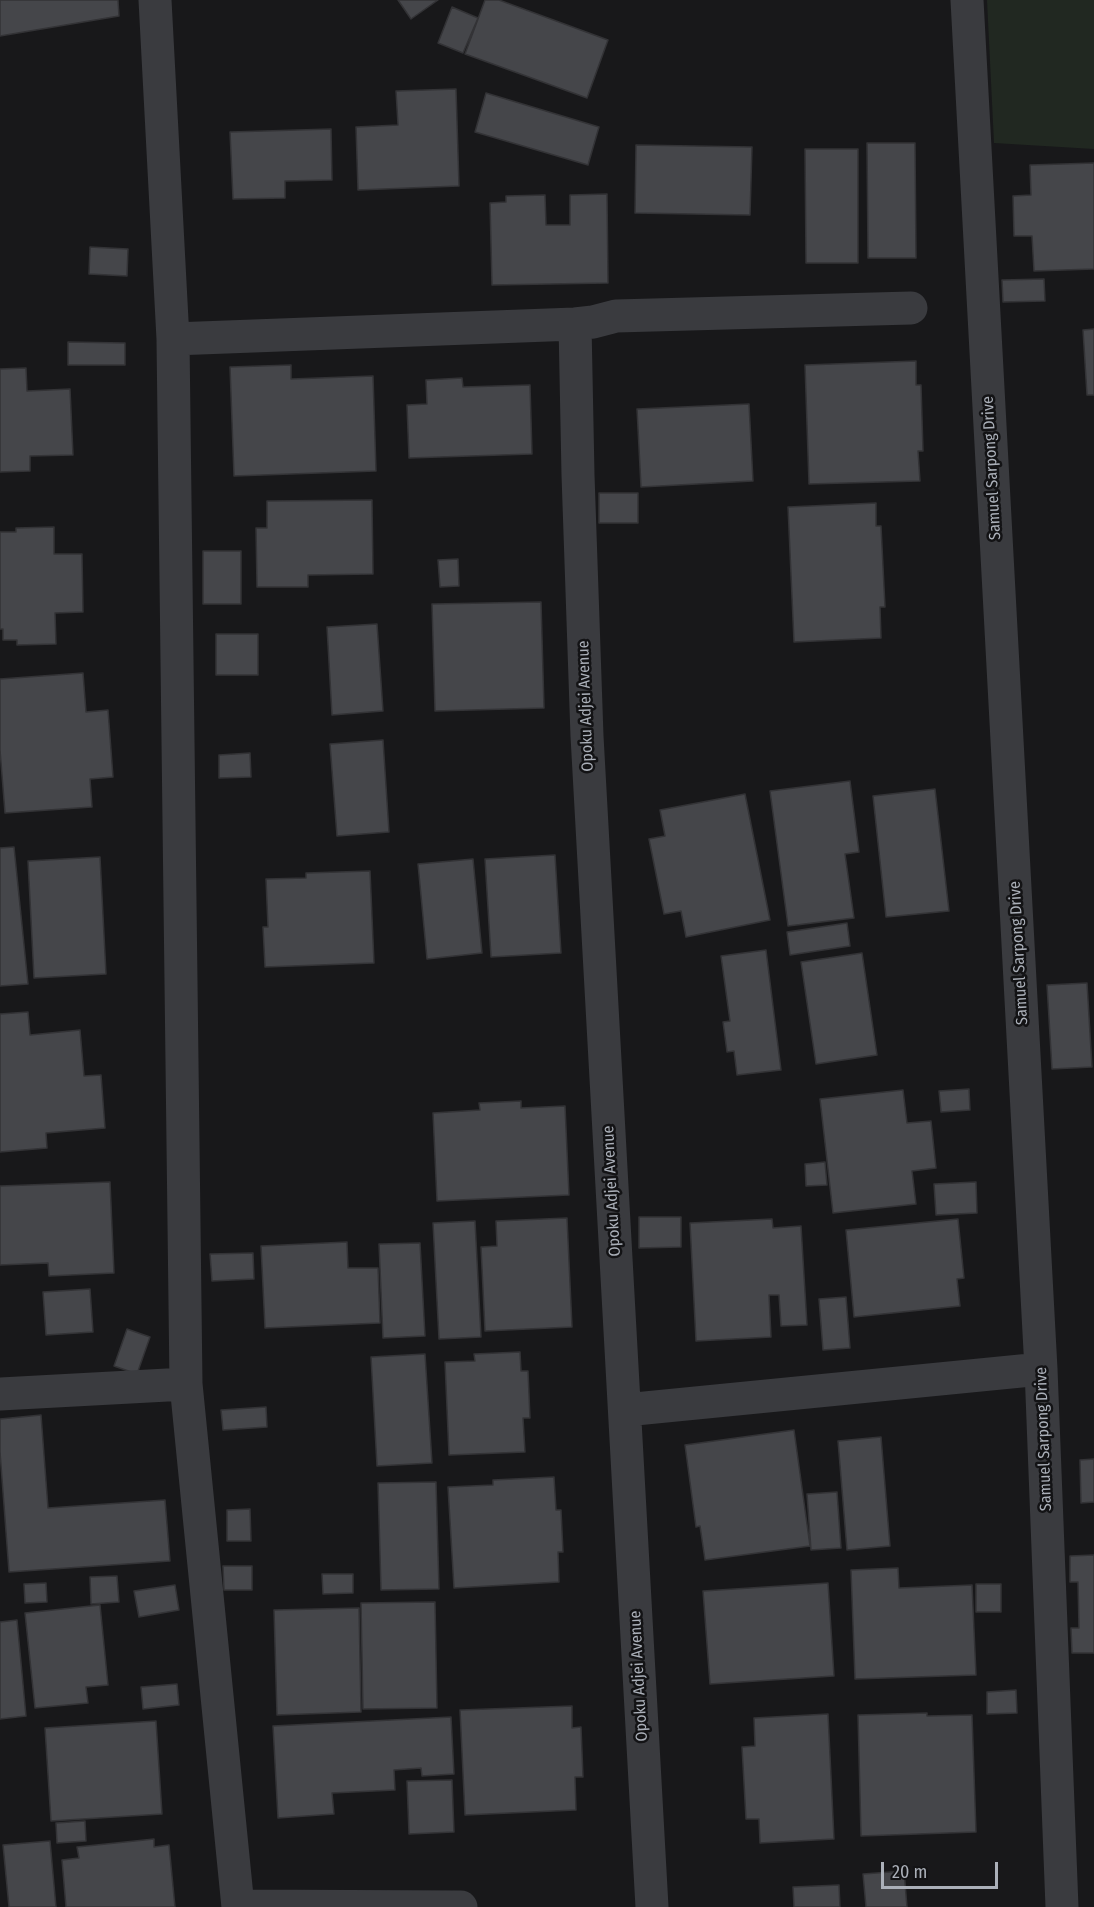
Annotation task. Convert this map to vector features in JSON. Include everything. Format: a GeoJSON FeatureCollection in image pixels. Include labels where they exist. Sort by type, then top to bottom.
{"type":"FeatureCollection","features":[{"type":"Feature","properties":{"kind":"street"},"geometry":{"type":"LineString","coordinates":[[155,0],[173,339],[186,1384],[238,1906],[461,1907]]}},
{"type":"Feature","properties":{"kind":"street","name":"Samuel Sarpong Drive"},"geometry":{"type":"LineString","coordinates":[[967,0],[1041,1369],[1062,1907]]}},
{"type":"Feature","properties":{"kind":"street"},"geometry":{"type":"LineString","coordinates":[[173,339],[575,324],[616,316],[911,308]]}},
{"type":"Feature","properties":{"kind":"street","name":"Opoku Adjei Avenue"},"geometry":{"type":"LineString","coordinates":[[575,324],[586,736],[652,1907]]}},
{"type":"Feature","properties":{"kind":"street"},"geometry":{"type":"LineString","coordinates":[[625,1410],[1041,1369]]}},
{"type":"Feature","properties":{"kind":"street"},"geometry":{"type":"LineString","coordinates":[[0,1394],[186,1384]]}},
{"type":"Feature","properties":{"kind":"shaded area"},"geometry":{"type":"Polygon","coordinates":[[[987,0],[1094,0],[1094,149],[994,143],[987,0]]]}},
{"type":"Feature","properties":{"kind":"building"},"geometry":{"type":"Polygon","coordinates":[[[0,0],[118,0],[119,16],[0,36],[0,0]]]}},
{"type":"Feature","properties":{"kind":"building"},"geometry":{"type":"Polygon","coordinates":[[[398,0],[438,0],[411,19],[398,0]]]}},
{"type":"Feature","properties":{"kind":"building"},"geometry":{"type":"Polygon","coordinates":[[[485,0],[499,0],[608,40],[587,98],[465,54],[485,0]]]}},
{"type":"Feature","properties":{"kind":"building"},"geometry":{"type":"Polygon","coordinates":[[[452,7],[478,18],[463,53],[438,43],[452,7]]]}},
{"type":"Feature","properties":{"kind":"building"},"geometry":{"type":"Polygon","coordinates":[[[456,89],[459,186],[358,190],[356,127],[398,125],[396,91],[456,89]]]}},
{"type":"Feature","properties":{"kind":"building"},"geometry":{"type":"Polygon","coordinates":[[[486,93],[599,127],[588,165],[475,132],[486,93]]]}},
{"type":"Feature","properties":{"kind":"building"},"geometry":{"type":"Polygon","coordinates":[[[331,129],[332,180],[285,181],[285,198],[233,199],[230,132],[331,129]]]}},
{"type":"Feature","properties":{"kind":"building"},"geometry":{"type":"Polygon","coordinates":[[[867,143],[915,143],[916,258],[868,258],[867,143]]]}},
{"type":"Feature","properties":{"kind":"building"},"geometry":{"type":"Polygon","coordinates":[[[636,145],[752,147],[750,215],[635,213],[636,145]]]}},
{"type":"Feature","properties":{"kind":"building"},"geometry":{"type":"Polygon","coordinates":[[[805,149],[858,149],[858,263],[806,263],[805,149]]]}},
{"type":"Feature","properties":{"kind":"building"},"geometry":{"type":"Polygon","coordinates":[[[1094,163],[1094,269],[1034,271],[1032,236],[1014,236],[1013,196],[1031,195],[1030,165],[1094,163]]]}},
{"type":"Feature","properties":{"kind":"building"},"geometry":{"type":"Polygon","coordinates":[[[607,194],[608,283],[492,285],[490,203],[506,202],[506,196],[545,195],[546,225],[570,225],[570,195],[607,194]]]}},
{"type":"Feature","properties":{"kind":"building"},"geometry":{"type":"Polygon","coordinates":[[[90,247],[128,249],[127,276],[89,274],[90,247]]]}},
{"type":"Feature","properties":{"kind":"building"},"geometry":{"type":"Polygon","coordinates":[[[1044,279],[1045,301],[1003,302],[1002,280],[1044,279]]]}},
{"type":"Feature","properties":{"kind":"building"},"geometry":{"type":"Polygon","coordinates":[[[1094,329],[1094,395],[1087,395],[1083,330],[1094,329]]]}},
{"type":"Feature","properties":{"kind":"building"},"geometry":{"type":"Polygon","coordinates":[[[68,342],[125,343],[125,365],[68,365],[68,342]]]}},
{"type":"Feature","properties":{"kind":"building"},"geometry":{"type":"Polygon","coordinates":[[[916,361],[916,385],[921,385],[923,451],[918,451],[920,481],[809,484],[805,365],[916,361]]]}},
{"type":"Feature","properties":{"kind":"building"},"geometry":{"type":"Polygon","coordinates":[[[291,365],[291,379],[373,376],[376,471],[234,476],[230,367],[291,365]]]}},
{"type":"Feature","properties":{"kind":"building"},"geometry":{"type":"Polygon","coordinates":[[[26,368],[27,391],[70,389],[73,455],[30,456],[30,471],[0,472],[0,369],[26,368]]]}},
{"type":"Feature","properties":{"kind":"building"},"geometry":{"type":"Polygon","coordinates":[[[462,378],[463,387],[530,385],[532,454],[409,458],[407,405],[427,404],[426,380],[462,378]]]}},
{"type":"Feature","properties":{"kind":"building"},"geometry":{"type":"Polygon","coordinates":[[[749,404],[753,481],[641,487],[637,409],[749,404]]]}},
{"type":"Feature","properties":{"kind":"building"},"geometry":{"type":"Polygon","coordinates":[[[599,493],[638,493],[638,523],[599,523],[599,493]]]}},
{"type":"Feature","properties":{"kind":"building"},"geometry":{"type":"Polygon","coordinates":[[[372,500],[373,574],[308,575],[308,587],[257,587],[256,528],[267,528],[267,501],[372,500]]]}},
{"type":"Feature","properties":{"kind":"building"},"geometry":{"type":"Polygon","coordinates":[[[876,503],[876,526],[881,526],[885,607],[880,607],[881,638],[794,642],[788,507],[876,503]]]}},
{"type":"Feature","properties":{"kind":"building"},"geometry":{"type":"Polygon","coordinates":[[[54,527],[54,554],[82,554],[83,612],[55,613],[56,644],[17,645],[17,640],[3,640],[3,629],[0,629],[0,532],[16,532],[16,528],[54,527]]]}},
{"type":"Feature","properties":{"kind":"building"},"geometry":{"type":"Polygon","coordinates":[[[203,551],[241,551],[241,604],[203,604],[203,551]]]}},
{"type":"Feature","properties":{"kind":"building"},"geometry":{"type":"Polygon","coordinates":[[[458,559],[459,586],[440,587],[438,560],[458,559]]]}},
{"type":"Feature","properties":{"kind":"building"},"geometry":{"type":"Polygon","coordinates":[[[541,602],[544,708],[435,711],[432,604],[541,602]]]}},
{"type":"Feature","properties":{"kind":"building"},"geometry":{"type":"Polygon","coordinates":[[[377,624],[383,711],[332,715],[327,627],[377,624]]]}},
{"type":"Feature","properties":{"kind":"building"},"geometry":{"type":"Polygon","coordinates":[[[216,634],[258,634],[258,675],[216,675],[216,634]]]}},
{"type":"Feature","properties":{"kind":"building"},"geometry":{"type":"Polygon","coordinates":[[[83,673],[86,712],[108,710],[113,777],[90,779],[92,807],[5,813],[0,750],[0,679],[83,673]]]}},
{"type":"Feature","properties":{"kind":"building"},"geometry":{"type":"Polygon","coordinates":[[[383,740],[389,832],[337,836],[330,744],[383,740]]]}},
{"type":"Feature","properties":{"kind":"building"},"geometry":{"type":"Polygon","coordinates":[[[250,753],[251,777],[219,778],[219,755],[250,753]]]}},
{"type":"Feature","properties":{"kind":"building"},"geometry":{"type":"Polygon","coordinates":[[[850,781],[859,852],[845,854],[854,918],[788,926],[770,791],[850,781]]]}},
{"type":"Feature","properties":{"kind":"building"},"geometry":{"type":"Polygon","coordinates":[[[935,789],[949,911],[886,917],[873,796],[935,789]]]}},
{"type":"Feature","properties":{"kind":"building"},"geometry":{"type":"Polygon","coordinates":[[[745,794],[770,920],[686,937],[681,911],[664,914],[649,839],[665,836],[660,810],[745,794]]]}},
{"type":"Feature","properties":{"kind":"building"},"geometry":{"type":"Polygon","coordinates":[[[14,847],[28,984],[0,986],[0,848],[14,847]]]}},
{"type":"Feature","properties":{"kind":"building"},"geometry":{"type":"Polygon","coordinates":[[[555,855],[561,953],[491,957],[485,859],[555,855]]]}},
{"type":"Feature","properties":{"kind":"building"},"geometry":{"type":"Polygon","coordinates":[[[100,857],[106,974],[34,978],[28,861],[100,857]]]}},
{"type":"Feature","properties":{"kind":"building"},"geometry":{"type":"Polygon","coordinates":[[[473,859],[482,953],[427,959],[418,864],[473,859]]]}},
{"type":"Feature","properties":{"kind":"building"},"geometry":{"type":"Polygon","coordinates":[[[370,871],[374,963],[265,967],[263,927],[268,927],[266,879],[306,878],[306,873],[370,871]]]}},
{"type":"Feature","properties":{"kind":"building"},"geometry":{"type":"Polygon","coordinates":[[[847,923],[850,946],[790,955],[787,932],[847,923]]]}},
{"type":"Feature","properties":{"kind":"building"},"geometry":{"type":"Polygon","coordinates":[[[766,950],[781,1070],[737,1075],[734,1051],[727,1052],[723,1022],[730,1021],[721,956],[766,950]]]}},
{"type":"Feature","properties":{"kind":"building"},"geometry":{"type":"Polygon","coordinates":[[[862,953],[877,1055],[816,1064],[801,962],[862,953]]]}},
{"type":"Feature","properties":{"kind":"building"},"geometry":{"type":"Polygon","coordinates":[[[1087,983],[1092,1067],[1052,1069],[1047,985],[1087,983]]]}},
{"type":"Feature","properties":{"kind":"building"},"geometry":{"type":"Polygon","coordinates":[[[28,1012],[30,1035],[80,1030],[84,1076],[101,1075],[105,1128],[46,1133],[47,1148],[0,1152],[0,1014],[28,1012]]]}},
{"type":"Feature","properties":{"kind":"building"},"geometry":{"type":"Polygon","coordinates":[[[969,1089],[970,1110],[941,1112],[939,1091],[969,1089]]]}},
{"type":"Feature","properties":{"kind":"building"},"geometry":{"type":"Polygon","coordinates":[[[903,1090],[907,1123],[931,1121],[936,1168],[912,1171],[916,1204],[833,1213],[820,1099],[903,1090]]]}},
{"type":"Feature","properties":{"kind":"building"},"geometry":{"type":"Polygon","coordinates":[[[521,1101],[521,1108],[565,1106],[569,1195],[437,1201],[433,1113],[480,1110],[479,1103],[521,1101]]]}},
{"type":"Feature","properties":{"kind":"building"},"geometry":{"type":"Polygon","coordinates":[[[825,1162],[827,1185],[806,1186],[805,1164],[825,1162]]]}},
{"type":"Feature","properties":{"kind":"building"},"geometry":{"type":"Polygon","coordinates":[[[110,1182],[114,1273],[49,1276],[48,1263],[0,1265],[0,1186],[110,1182]]]}},
{"type":"Feature","properties":{"kind":"building"},"geometry":{"type":"Polygon","coordinates":[[[976,1182],[977,1213],[936,1215],[934,1184],[976,1182]]]}},
{"type":"Feature","properties":{"kind":"building"},"geometry":{"type":"Polygon","coordinates":[[[639,1217],[681,1217],[681,1247],[639,1248],[639,1217]]]}},
{"type":"Feature","properties":{"kind":"building"},"geometry":{"type":"Polygon","coordinates":[[[567,1218],[572,1327],[485,1331],[481,1247],[497,1246],[496,1221],[567,1218]]]}},
{"type":"Feature","properties":{"kind":"building"},"geometry":{"type":"Polygon","coordinates":[[[772,1219],[773,1228],[801,1226],[807,1325],[781,1326],[779,1295],[769,1295],[771,1337],[696,1341],[690,1223],[772,1219]]]}},
{"type":"Feature","properties":{"kind":"building"},"geometry":{"type":"Polygon","coordinates":[[[958,1219],[964,1278],[957,1279],[960,1306],[854,1317],[846,1230],[958,1219]]]}},
{"type":"Feature","properties":{"kind":"building"},"geometry":{"type":"Polygon","coordinates":[[[475,1221],[481,1337],[439,1339],[433,1223],[475,1221]]]}},
{"type":"Feature","properties":{"kind":"building"},"geometry":{"type":"Polygon","coordinates":[[[347,1242],[348,1268],[378,1268],[380,1323],[265,1328],[261,1246],[347,1242]]]}},
{"type":"Feature","properties":{"kind":"building"},"geometry":{"type":"Polygon","coordinates":[[[420,1243],[425,1336],[383,1338],[379,1244],[420,1243]]]}},
{"type":"Feature","properties":{"kind":"building"},"geometry":{"type":"Polygon","coordinates":[[[253,1253],[254,1279],[212,1281],[210,1254],[253,1253]]]}},
{"type":"Feature","properties":{"kind":"building"},"geometry":{"type":"Polygon","coordinates":[[[90,1289],[93,1332],[46,1335],[43,1292],[90,1289]]]}},
{"type":"Feature","properties":{"kind":"building"},"geometry":{"type":"Polygon","coordinates":[[[846,1297],[850,1348],[823,1350],[819,1299],[846,1297]]]}},
{"type":"Feature","properties":{"kind":"building"},"geometry":{"type":"Polygon","coordinates":[[[127,1329],[150,1337],[137,1374],[114,1366],[127,1329]]]}},
{"type":"Feature","properties":{"kind":"building"},"geometry":{"type":"Polygon","coordinates":[[[520,1352],[521,1371],[528,1371],[530,1418],[523,1418],[525,1452],[449,1455],[445,1362],[475,1361],[474,1354],[520,1352]]]}},
{"type":"Feature","properties":{"kind":"building"},"geometry":{"type":"Polygon","coordinates":[[[425,1354],[432,1463],[377,1466],[371,1357],[425,1354]]]}},
{"type":"Feature","properties":{"kind":"building"},"geometry":{"type":"Polygon","coordinates":[[[266,1407],[267,1427],[223,1430],[221,1410],[266,1407]]]}},
{"type":"Feature","properties":{"kind":"building"},"geometry":{"type":"Polygon","coordinates":[[[41,1415],[48,1508],[165,1500],[170,1561],[9,1572],[0,1452],[0,1419],[41,1415]]]}},
{"type":"Feature","properties":{"kind":"building"},"geometry":{"type":"Polygon","coordinates":[[[794,1430],[810,1546],[705,1560],[700,1526],[696,1527],[685,1445],[794,1430]]]}},
{"type":"Feature","properties":{"kind":"building"},"geometry":{"type":"Polygon","coordinates":[[[881,1437],[890,1546],[847,1550],[838,1441],[881,1437]]]}},
{"type":"Feature","properties":{"kind":"building"},"geometry":{"type":"Polygon","coordinates":[[[1094,1459],[1094,1502],[1081,1503],[1080,1460],[1094,1459]]]}},
{"type":"Feature","properties":{"kind":"building"},"geometry":{"type":"Polygon","coordinates":[[[554,1477],[556,1510],[561,1510],[563,1552],[558,1552],[559,1582],[454,1588],[448,1487],[493,1485],[493,1480],[554,1477]]]}},
{"type":"Feature","properties":{"kind":"building"},"geometry":{"type":"Polygon","coordinates":[[[436,1482],[439,1589],[381,1590],[378,1483],[436,1482]]]}},
{"type":"Feature","properties":{"kind":"building"},"geometry":{"type":"Polygon","coordinates":[[[837,1492],[841,1548],[811,1550],[807,1494],[837,1492]]]}},
{"type":"Feature","properties":{"kind":"building"},"geometry":{"type":"Polygon","coordinates":[[[250,1509],[251,1541],[227,1541],[227,1510],[250,1509]]]}},
{"type":"Feature","properties":{"kind":"building"},"geometry":{"type":"Polygon","coordinates":[[[1094,1555],[1094,1653],[1072,1653],[1071,1628],[1079,1628],[1078,1582],[1070,1582],[1070,1556],[1094,1555]]]}},
{"type":"Feature","properties":{"kind":"building"},"geometry":{"type":"Polygon","coordinates":[[[223,1566],[252,1566],[252,1590],[224,1590],[223,1566]]]}},
{"type":"Feature","properties":{"kind":"building"},"geometry":{"type":"Polygon","coordinates":[[[898,1568],[899,1588],[972,1585],[976,1675],[855,1679],[851,1570],[898,1568]]]}},
{"type":"Feature","properties":{"kind":"building"},"geometry":{"type":"Polygon","coordinates":[[[322,1574],[353,1574],[353,1593],[323,1594],[322,1574]]]}},
{"type":"Feature","properties":{"kind":"building"},"geometry":{"type":"Polygon","coordinates":[[[117,1576],[119,1602],[91,1604],[90,1577],[117,1576]]]}},
{"type":"Feature","properties":{"kind":"building"},"geometry":{"type":"Polygon","coordinates":[[[46,1583],[47,1602],[25,1603],[24,1584],[46,1583]]]}},
{"type":"Feature","properties":{"kind":"building"},"geometry":{"type":"Polygon","coordinates":[[[828,1583],[834,1676],[710,1684],[703,1591],[828,1583]]]}},
{"type":"Feature","properties":{"kind":"building"},"geometry":{"type":"Polygon","coordinates":[[[976,1584],[1001,1584],[1001,1612],[976,1612],[976,1584]]]}},
{"type":"Feature","properties":{"kind":"building"},"geometry":{"type":"Polygon","coordinates":[[[175,1585],[179,1610],[139,1617],[134,1591],[175,1585]]]}},
{"type":"Feature","properties":{"kind":"building"},"geometry":{"type":"Polygon","coordinates":[[[435,1602],[437,1708],[363,1709],[361,1603],[435,1602]]]}},
{"type":"Feature","properties":{"kind":"building"},"geometry":{"type":"Polygon","coordinates":[[[100,1605],[108,1685],[86,1687],[88,1703],[35,1708],[25,1613],[100,1605]]]}},
{"type":"Feature","properties":{"kind":"building"},"geometry":{"type":"Polygon","coordinates":[[[359,1608],[361,1712],[277,1715],[274,1610],[359,1608]]]}},
{"type":"Feature","properties":{"kind":"building"},"geometry":{"type":"Polygon","coordinates":[[[17,1620],[26,1716],[0,1719],[0,1622],[17,1620]]]}},
{"type":"Feature","properties":{"kind":"building"},"geometry":{"type":"Polygon","coordinates":[[[177,1684],[179,1705],[143,1709],[141,1687],[177,1684]]]}},
{"type":"Feature","properties":{"kind":"building"},"geometry":{"type":"Polygon","coordinates":[[[1016,1690],[1017,1713],[987,1714],[987,1692],[1016,1690]]]}},
{"type":"Feature","properties":{"kind":"building"},"geometry":{"type":"Polygon","coordinates":[[[572,1706],[572,1728],[581,1727],[583,1777],[575,1777],[576,1810],[465,1815],[460,1710],[572,1706]]]}},
{"type":"Feature","properties":{"kind":"building"},"geometry":{"type":"Polygon","coordinates":[[[927,1713],[927,1716],[972,1715],[976,1832],[861,1836],[858,1715],[927,1713]]]}},
{"type":"Feature","properties":{"kind":"building"},"geometry":{"type":"Polygon","coordinates":[[[828,1714],[834,1839],[760,1843],[759,1819],[746,1819],[742,1747],[755,1746],[754,1718],[828,1714]]]}},
{"type":"Feature","properties":{"kind":"building"},"geometry":{"type":"Polygon","coordinates":[[[451,1717],[454,1774],[422,1776],[421,1768],[394,1770],[395,1790],[332,1793],[334,1814],[278,1818],[273,1726],[451,1717]]]}},
{"type":"Feature","properties":{"kind":"building"},"geometry":{"type":"Polygon","coordinates":[[[156,1721],[162,1814],[51,1821],[45,1728],[156,1721]]]}},
{"type":"Feature","properties":{"kind":"building"},"geometry":{"type":"Polygon","coordinates":[[[452,1780],[454,1832],[409,1834],[407,1781],[452,1780]]]}},
{"type":"Feature","properties":{"kind":"building"},"geometry":{"type":"Polygon","coordinates":[[[85,1821],[86,1841],[57,1843],[56,1823],[85,1821]]]}},
{"type":"Feature","properties":{"kind":"building"},"geometry":{"type":"Polygon","coordinates":[[[154,1839],[154,1847],[169,1845],[175,1907],[66,1907],[62,1860],[79,1858],[77,1847],[154,1839]]]}},
{"type":"Feature","properties":{"kind":"building"},"geometry":{"type":"Polygon","coordinates":[[[50,1841],[56,1907],[9,1907],[3,1845],[50,1841]]]}},
{"type":"Feature","properties":{"kind":"building"},"geometry":{"type":"Polygon","coordinates":[[[904,1871],[907,1907],[866,1907],[863,1874],[904,1871]]]}},
{"type":"Feature","properties":{"kind":"building"},"geometry":{"type":"Polygon","coordinates":[[[839,1885],[840,1907],[794,1907],[793,1887],[839,1885]]]}}]}
